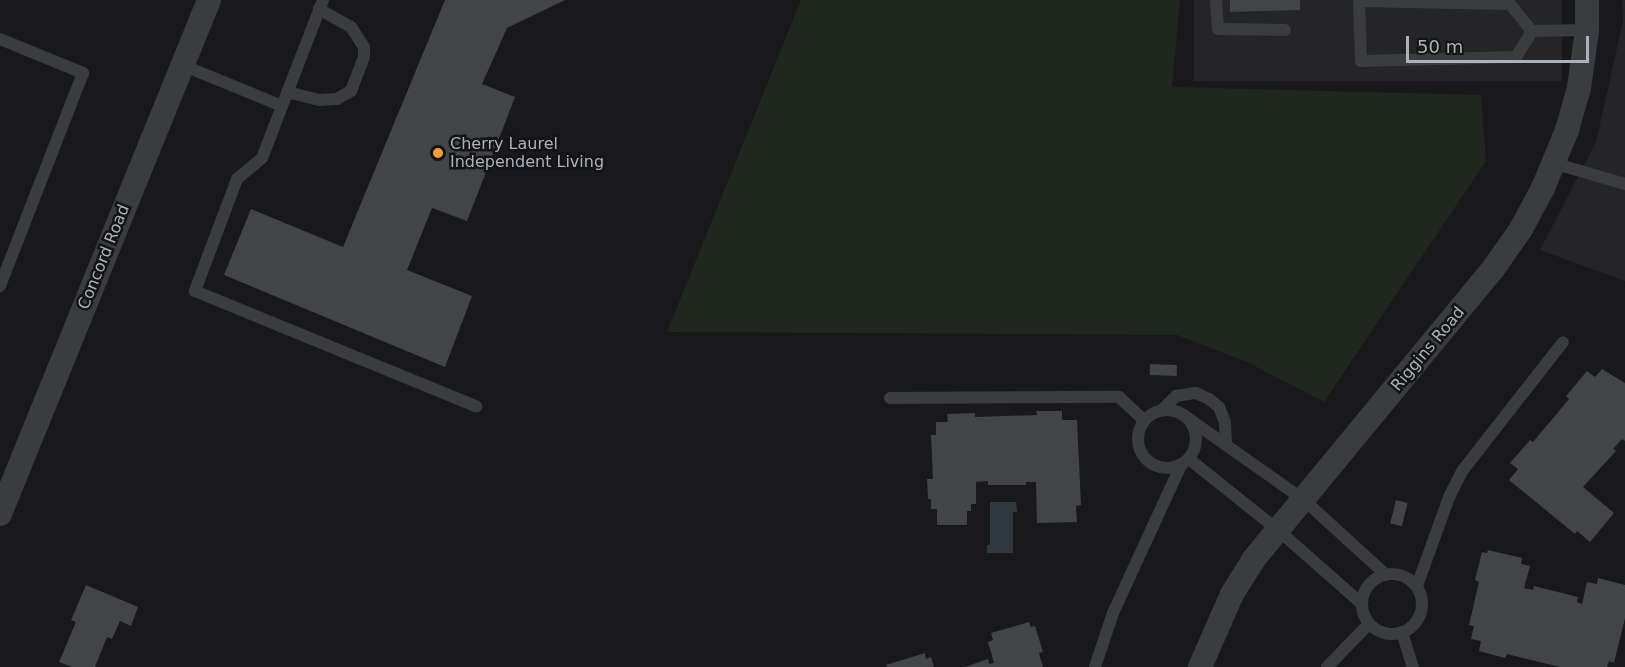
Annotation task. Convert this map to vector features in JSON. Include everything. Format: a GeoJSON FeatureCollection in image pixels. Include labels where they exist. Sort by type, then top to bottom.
{"type":"FeatureCollection","features":[{"type":"Feature","properties":{"kind":"street","name":"Concord Road"},"geometry":{"type":"LineString","coordinates":[[0,514],[208,0]]}},
{"type":"Feature","properties":{"kind":"street","name":"Riggins Road"},"geometry":{"type":"LineString","coordinates":[[1200,667],[1232,594],[1253,560],[1494,269],[1521,229],[1567,130],[1579,88],[1587,30],[1587,0]]}},
{"type":"Feature","properties":{"kind":"lane"},"geometry":{"type":"LineString","coordinates":[[1216,0],[1218,29],[1285,30]]}},
{"type":"Feature","properties":{"kind":"lane"},"geometry":{"type":"LineString","coordinates":[[1359,0],[1510,4],[1532,31],[1516,57],[1361,61],[1359,0]]}},
{"type":"Feature","properties":{"kind":"lane"},"geometry":{"type":"LineString","coordinates":[[287,92],[320,100],[337,99],[351,91],[364,57],[364,47],[351,27],[321,4],[287,92],[262,158],[237,179],[195,291],[476,406]]}},
{"type":"Feature","properties":{"kind":"lane"},"geometry":{"type":"LineString","coordinates":[[1532,31],[1587,30]]}},
{"type":"Feature","properties":{"kind":"lane"},"geometry":{"type":"LineString","coordinates":[[0,39],[83,73],[0,286]]}},
{"type":"Feature","properties":{"kind":"lane"},"geometry":{"type":"LineString","coordinates":[[182,65],[282,106]]}},
{"type":"Feature","properties":{"kind":"lane"},"geometry":{"type":"LineString","coordinates":[[1553,163],[1625,184]]}},
{"type":"Feature","properties":{"kind":"lane"},"geometry":{"type":"LineString","coordinates":[[1417,586],[1449,497],[1462,470],[1563,342]]}},
{"type":"Feature","properties":{"kind":"lane"},"geometry":{"type":"LineString","coordinates":[[1226,444],[1225,423],[1219,407],[1196,393],[1176,396],[1162,410],[1144,420],[1138,440],[1145,458],[1160,468],[1185,462],[1278,530],[1362,604],[1369,624],[1386,634],[1402,632],[1415,624],[1421,616],[1422,595],[1409,578],[1395,573],[1385,574],[1367,586],[1362,604]]}},
{"type":"Feature","properties":{"kind":"lane"},"geometry":{"type":"LineString","coordinates":[[890,398],[1119,397],[1144,420]]}},
{"type":"Feature","properties":{"kind":"lane"},"geometry":{"type":"LineString","coordinates":[[1162,410],[1172,410],[1182,414],[1304,500],[1385,574]]}},
{"type":"Feature","properties":{"kind":"lane"},"geometry":{"type":"LineString","coordinates":[[1095,667],[1113,613],[1197,440],[1195,429],[1182,414]]}},
{"type":"Feature","properties":{"kind":"lane"},"geometry":{"type":"LineString","coordinates":[[1328,667],[1369,624]]}},
{"type":"Feature","properties":{"kind":"lane"},"geometry":{"type":"LineString","coordinates":[[1402,632],[1413,667]]}},
{"type":"Feature","properties":{"kind":"shaded area"},"geometry":{"type":"Polygon","coordinates":[[[801,0],[1180,0],[1172,87],[1481,95],[1486,161],[1324,402],[1249,363],[1177,335],[667,332],[801,0]]]}},
{"type":"Feature","properties":{"kind":"shaded area"},"geometry":{"type":"Polygon","coordinates":[[[1194,0],[1562,0],[1562,81],[1194,81],[1194,0]]]}},
{"type":"Feature","properties":{"kind":"shaded area"},"geometry":{"type":"Polygon","coordinates":[[[1622,0],[1625,0],[1625,281],[1540,250],[1596,142],[1623,21],[1622,0]]]}},
{"type":"Feature","properties":{"kind":"shaded area"},"geometry":{"type":"Polygon","coordinates":[[[990,502],[1016,502],[1017,512],[1013,512],[1013,553],[987,553],[987,545],[990,545],[990,502]]]}},
{"type":"Feature","properties":{"kind":"building","name":"Cherry Laurel Independent Living"},"geometry":{"type":"Polygon","coordinates":[[[445,0],[565,0],[507,28],[482,84],[515,97],[467,221],[432,208],[407,270],[472,296],[445,367],[224,275],[251,209],[343,247],[445,0]]]}},
{"type":"Feature","properties":{"kind":"building"},"geometry":{"type":"Polygon","coordinates":[[[1230,0],[1300,0],[1300,10],[1230,12],[1230,0]]]}},
{"type":"Feature","properties":{"kind":"building"},"geometry":{"type":"Polygon","coordinates":[[[1150,364],[1177,365],[1177,376],[1150,375],[1150,364]]]}},
{"type":"Feature","properties":{"kind":"building"},"geometry":{"type":"Polygon","coordinates":[[[1602,369],[1625,383],[1625,441],[1622,439],[1613,449],[1616,451],[1583,487],[1614,513],[1590,542],[1577,531],[1575,534],[1509,480],[1518,469],[1510,463],[1530,440],[1533,442],[1569,399],[1566,396],[1587,371],[1595,377],[1602,369]]]}},
{"type":"Feature","properties":{"kind":"building"},"geometry":{"type":"Polygon","coordinates":[[[1036,411],[1062,411],[1062,420],[1077,420],[1081,505],[1076,506],[1077,522],[1037,523],[1036,482],[1026,482],[1026,485],[988,485],[988,481],[976,482],[976,504],[971,504],[971,511],[967,511],[967,525],[937,525],[937,509],[931,509],[927,479],[933,479],[931,435],[936,435],[936,422],[948,422],[947,414],[975,413],[975,417],[1037,415],[1036,411]]]}},
{"type":"Feature","properties":{"kind":"building"},"geometry":{"type":"Polygon","coordinates":[[[1396,500],[1408,503],[1402,526],[1390,523],[1396,500]]]}},
{"type":"Feature","properties":{"kind":"building"},"geometry":{"type":"Polygon","coordinates":[[[1488,550],[1522,558],[1521,564],[1530,566],[1524,588],[1533,590],[1534,586],[1578,597],[1577,602],[1582,604],[1587,582],[1597,584],[1598,578],[1625,585],[1625,618],[1614,663],[1609,661],[1607,667],[1560,667],[1507,654],[1505,658],[1479,651],[1481,641],[1471,639],[1474,626],[1469,625],[1479,582],[1475,580],[1482,552],[1487,553],[1488,550]]]}},
{"type":"Feature","properties":{"kind":"building"},"geometry":{"type":"Polygon","coordinates":[[[86,585],[138,607],[131,626],[120,621],[112,639],[107,637],[95,667],[72,667],[59,662],[76,622],[71,620],[86,585]]]}},
{"type":"Feature","properties":{"kind":"building"},"geometry":{"type":"Polygon","coordinates":[[[1029,622],[1031,627],[1035,626],[1043,652],[1039,653],[1043,667],[965,667],[988,659],[989,664],[994,663],[988,642],[993,640],[991,633],[1029,622]]]}},
{"type":"Feature","properties":{"kind":"building"},"geometry":{"type":"Polygon","coordinates":[[[925,653],[926,659],[931,657],[934,667],[887,667],[886,665],[925,653]]]}},
{"type":"Feature","properties":{"kind":"place","name":"Cherry Laurel Independent Living"},"geometry":{"type":"Point","coordinates":[438,153]}}]}
